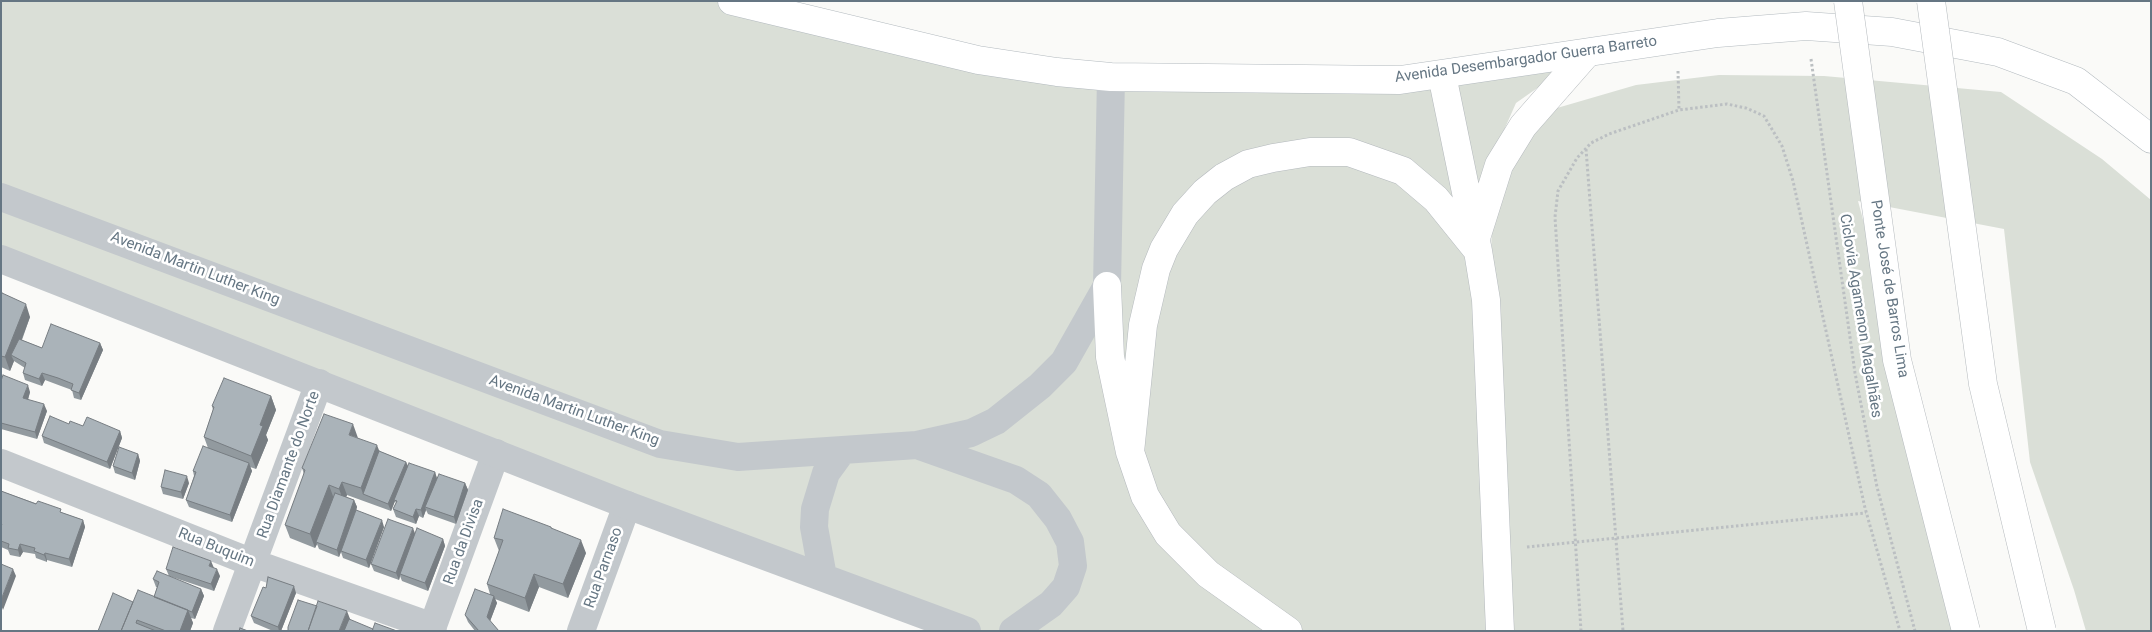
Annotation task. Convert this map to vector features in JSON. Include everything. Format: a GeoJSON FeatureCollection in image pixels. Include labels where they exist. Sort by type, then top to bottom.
{"type":"FeatureCollection","features":[{"type":"Feature","properties":{"kind":"main road","name":"Avenida Desembargador Guerra Barreto"},"geometry":{"type":"LineString","coordinates":[[732,1],[978,60],[1057,72],[1111,77],[1400,80],[1718,32],[1806,26],[1892,32],[1998,52],[2076,81],[2151,138]]}},
{"type":"Feature","properties":{"kind":"main road","name":"Ponte José de Barros Lima"},"geometry":{"type":"LineString","coordinates":[[1848,1],[1897,360],[1966,631]]}},
{"type":"Feature","properties":{"kind":"main road"},"geometry":{"type":"LineString","coordinates":[[1931,1],[1983,384],[2042,631]]}},
{"type":"Feature","properties":{"kind":"main road"},"geometry":{"type":"LineString","coordinates":[[1477,245],[1499,165],[1523,126],[1588,53]]}},
{"type":"Feature","properties":{"kind":"main road"},"geometry":{"type":"LineString","coordinates":[[1442,74],[1477,245],[1486,300],[1500,631]]}},
{"type":"Feature","properties":{"kind":"main road"},"geometry":{"type":"LineString","coordinates":[[1130,452],[1143,324],[1156,269],[1164,249],[1185,214],[1205,192],[1224,177],[1248,164],[1273,158],[1310,152],[1349,152],[1403,171],[1436,199],[1477,245]]}},
{"type":"Feature","properties":{"kind":"main road"},"geometry":{"type":"LineString","coordinates":[[1108,286],[1110,357],[1130,452],[1145,496],[1168,534],[1208,574],[1288,631]]}},
{"type":"Feature","properties":{"kind":"street"},"geometry":{"type":"LineString","coordinates":[[1108,286],[1111,77]]}},
{"type":"Feature","properties":{"kind":"street","name":"Avenida Martin Luther King"},"geometry":{"type":"LineString","coordinates":[[1,197],[660,444],[738,457],[917,445],[970,433],[996,420],[1040,386],[1064,362],[1108,286]]}},
{"type":"Feature","properties":{"kind":"street"},"geometry":{"type":"LineString","coordinates":[[1,259],[627,505],[967,631]]}},
{"type":"Feature","properties":{"kind":"street","name":"Rua Diamante do Norte"},"geometry":{"type":"LineString","coordinates":[[227,631],[319,383]]}},
{"type":"Feature","properties":{"kind":"street"},"geometry":{"type":"LineString","coordinates":[[917,445],[1016,480],[1039,495],[1058,519],[1070,542],[1073,566],[1066,587],[1051,604],[1013,631]]}},
{"type":"Feature","properties":{"kind":"street"},"geometry":{"type":"LineString","coordinates":[[823,578],[814,528],[815,509],[826,473],[842,451]]}},
{"type":"Feature","properties":{"kind":"street","name":"Rua da Divisa"},"geometry":{"type":"LineString","coordinates":[[432,629],[496,453]]}},
{"type":"Feature","properties":{"kind":"street","name":"Rua Buquim"},"geometry":{"type":"LineString","coordinates":[[1,462],[253,563],[432,629]]}},
{"type":"Feature","properties":{"kind":"street","name":"Rua Parnaso"},"geometry":{"type":"LineString","coordinates":[[581,631],[627,505]]}},
{"type":"Feature","properties":{"kind":"path"},"geometry":{"type":"LineString","coordinates":[[1676,39],[1679,110]]}},
{"type":"Feature","properties":{"kind":"path","name":"Ciclovia Agamenon Magalhães"},"geometry":{"type":"LineString","coordinates":[[1810,50],[1855,373],[1877,487],[1915,631]]}},
{"type":"Feature","properties":{"kind":"path"},"geometry":{"type":"LineString","coordinates":[[1581,631],[1555,217],[1558,191],[1577,158],[1591,143],[1609,134],[1679,110],[1727,104],[1746,108],[1764,116],[1782,146],[1793,181],[1866,512],[1900,631]]}},
{"type":"Feature","properties":{"kind":"path"},"geometry":{"type":"LineString","coordinates":[[1586,149],[1623,631]]}},
{"type":"Feature","properties":{"kind":"path"},"geometry":{"type":"LineString","coordinates":[[1496,550],[1866,512]]}},
{"type":"Feature","properties":{"kind":"shaded area"},"geometry":{"type":"Polygon","coordinates":[[[1,1],[732,1],[978,60],[1183,82],[1587,53],[1516,103],[1497,146],[1533,115],[1636,85],[1719,75],[1824,76],[2001,92],[2102,159],[2151,200],[2151,631],[2086,631],[2074,590],[2030,462],[2004,229],[1858,201],[1869,242],[1956,631],[1503,631],[1491,281],[1492,188],[1478,251],[1500,631],[967,631],[1,259],[1,1]]]}},
{"type":"Feature","properties":{"kind":"building"},"geometry":{"type":"Polygon","coordinates":[[[2,293],[26,304],[5,357],[1,356],[2,293]]]}},
{"type":"Feature","properties":{"kind":"building"},"geometry":{"type":"Polygon","coordinates":[[[51,324],[100,343],[79,393],[71,390],[73,384],[58,378],[42,373],[39,379],[23,373],[26,363],[11,355],[19,339],[42,348],[51,324]]]}},
{"type":"Feature","properties":{"kind":"building"},"geometry":{"type":"Polygon","coordinates":[[[3,375],[28,385],[23,398],[44,404],[35,432],[1,423],[1,381],[3,375]]]}},
{"type":"Feature","properties":{"kind":"building"},"geometry":{"type":"Polygon","coordinates":[[[224,378],[271,396],[260,425],[263,426],[251,456],[204,437],[214,407],[212,406],[224,378]]]}},
{"type":"Feature","properties":{"kind":"building"},"geometry":{"type":"Polygon","coordinates":[[[324,414],[353,424],[349,435],[377,445],[361,488],[342,482],[339,489],[329,485],[310,534],[285,525],[305,470],[302,468],[324,414]]]}},
{"type":"Feature","properties":{"kind":"building"},"geometry":{"type":"Polygon","coordinates":[[[50,416],[69,424],[70,421],[83,426],[87,417],[120,431],[107,462],[42,436],[50,416]]]}},
{"type":"Feature","properties":{"kind":"building"},"geometry":{"type":"Polygon","coordinates":[[[203,446],[249,463],[230,515],[186,500],[196,472],[193,471],[203,446]]]}},
{"type":"Feature","properties":{"kind":"building"},"geometry":{"type":"Polygon","coordinates":[[[119,447],[138,454],[132,473],[113,466],[119,447]]]}},
{"type":"Feature","properties":{"kind":"building"},"geometry":{"type":"Polygon","coordinates":[[[379,451],[406,462],[388,504],[363,494],[379,451]]]}},
{"type":"Feature","properties":{"kind":"building"},"geometry":{"type":"Polygon","coordinates":[[[409,463],[435,472],[421,510],[416,509],[413,517],[393,509],[397,501],[394,500],[409,463]]]}},
{"type":"Feature","properties":{"kind":"building"},"geometry":{"type":"Polygon","coordinates":[[[165,470],[187,476],[181,492],[161,487],[165,470]]]}},
{"type":"Feature","properties":{"kind":"building"},"geometry":{"type":"Polygon","coordinates":[[[439,474],[465,483],[454,517],[425,507],[439,474]]]}},
{"type":"Feature","properties":{"kind":"building"},"geometry":{"type":"Polygon","coordinates":[[[1,491],[36,504],[38,501],[61,509],[60,512],[83,520],[69,559],[45,553],[44,555],[34,551],[35,548],[20,544],[18,550],[8,548],[9,544],[1,541],[1,491]]]}},
{"type":"Feature","properties":{"kind":"building"},"geometry":{"type":"Polygon","coordinates":[[[335,493],[354,500],[337,550],[316,542],[335,493]]]}},
{"type":"Feature","properties":{"kind":"building"},"geometry":{"type":"Polygon","coordinates":[[[503,509],[581,540],[563,584],[534,574],[525,598],[487,584],[503,540],[494,538],[503,509]]]}},
{"type":"Feature","properties":{"kind":"building"},"geometry":{"type":"Polygon","coordinates":[[[356,510],[382,520],[366,560],[341,551],[356,510]]]}},
{"type":"Feature","properties":{"kind":"building"},"geometry":{"type":"Polygon","coordinates":[[[388,519],[413,528],[396,573],[371,564],[388,519]]]}},
{"type":"Feature","properties":{"kind":"building"},"geometry":{"type":"Polygon","coordinates":[[[417,528],[443,539],[425,583],[400,574],[417,528]]]}},
{"type":"Feature","properties":{"kind":"building"},"geometry":{"type":"Polygon","coordinates":[[[173,547],[211,561],[209,566],[217,569],[211,584],[166,569],[173,547]]]}},
{"type":"Feature","properties":{"kind":"building"},"geometry":{"type":"Polygon","coordinates":[[[1,564],[13,569],[1,600],[1,564]]]}},
{"type":"Feature","properties":{"kind":"building"},"geometry":{"type":"Polygon","coordinates":[[[157,571],[201,589],[192,612],[154,597],[159,582],[153,579],[157,571]]]}},
{"type":"Feature","properties":{"kind":"building"},"geometry":{"type":"Polygon","coordinates":[[[268,577],[294,586],[278,627],[251,616],[263,587],[266,588],[268,577]]]}},
{"type":"Feature","properties":{"kind":"building"},"geometry":{"type":"Polygon","coordinates":[[[475,589],[494,596],[487,617],[499,631],[479,631],[465,615],[475,589]]]}},
{"type":"Feature","properties":{"kind":"building"},"geometry":{"type":"Polygon","coordinates":[[[138,590],[188,610],[180,631],[166,631],[137,620],[136,623],[156,631],[121,631],[138,590]]]}},
{"type":"Feature","properties":{"kind":"building"},"geometry":{"type":"Polygon","coordinates":[[[113,593],[133,602],[121,631],[98,631],[113,593]]]}},
{"type":"Feature","properties":{"kind":"building"},"geometry":{"type":"Polygon","coordinates":[[[298,600],[317,606],[308,631],[288,631],[288,627],[298,600]]]}},
{"type":"Feature","properties":{"kind":"building"},"geometry":{"type":"Polygon","coordinates":[[[318,601],[347,611],[339,631],[308,631],[318,601]]]}},
{"type":"Feature","properties":{"kind":"building"},"geometry":{"type":"Polygon","coordinates":[[[349,619],[373,629],[372,631],[344,631],[349,619]]]}},
{"type":"Feature","properties":{"kind":"building"},"geometry":{"type":"Polygon","coordinates":[[[375,623],[397,631],[372,631],[375,623]]]}}]}
